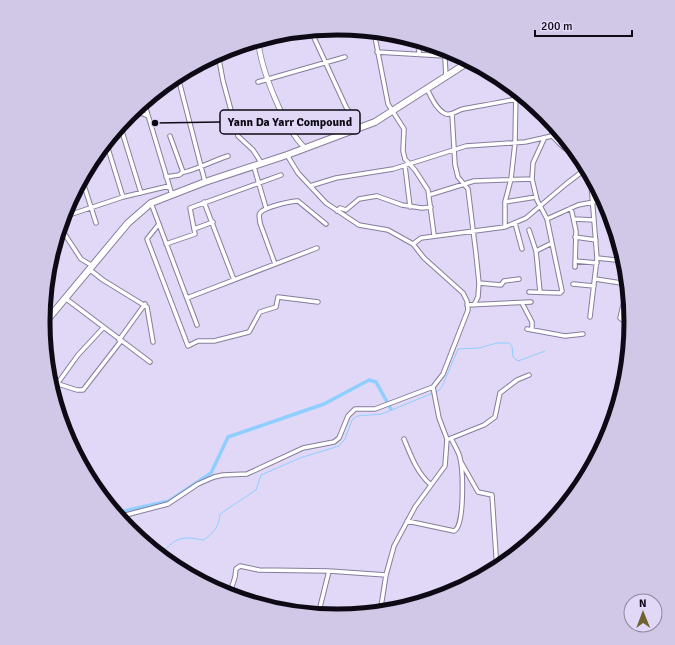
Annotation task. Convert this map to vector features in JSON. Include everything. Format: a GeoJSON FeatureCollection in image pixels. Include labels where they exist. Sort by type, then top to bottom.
{"type":"FeatureCollection","features":[{"type":"Feature","properties":{"kind":"highway"},"geometry":{"type":"LineString","coordinates":[[50,316],[128,223],[151,203],[205,182],[287,156],[360,128],[392,112],[464,65]]}},
{"type":"Feature","properties":{"kind":"street"},"geometry":{"type":"LineString","coordinates":[[314,36],[346,107],[360,128]]}},
{"type":"Feature","properties":{"kind":"street"},"geometry":{"type":"LineString","coordinates":[[375,37],[388,104],[404,129],[403,151],[407,165],[410,207]]}},
{"type":"Feature","properties":{"kind":"street"},"geometry":{"type":"LineString","coordinates":[[259,46],[261,59],[274,98],[298,142],[305,148]]}},
{"type":"Feature","properties":{"kind":"street"},"geometry":{"type":"LineString","coordinates":[[419,47],[419,54]]}},
{"type":"Feature","properties":{"kind":"street"},"geometry":{"type":"LineString","coordinates":[[377,52],[445,56],[446,77]]}},
{"type":"Feature","properties":{"kind":"street"},"geometry":{"type":"LineString","coordinates":[[258,82],[344,57]]}},
{"type":"Feature","properties":{"kind":"street"},"geometry":{"type":"LineString","coordinates":[[219,61],[223,81],[238,136],[253,150],[262,164]]}},
{"type":"Feature","properties":{"kind":"street"},"geometry":{"type":"LineString","coordinates":[[179,82],[205,182]]}},
{"type":"Feature","properties":{"kind":"street"},"geometry":{"type":"LineString","coordinates":[[427,89],[441,111],[452,114],[464,109],[516,99],[515,143],[511,179],[505,202],[505,227]]}},
{"type":"Feature","properties":{"kind":"street"},"geometry":{"type":"LineString","coordinates":[[146,108],[172,195]]}},
{"type":"Feature","properties":{"kind":"street"},"geometry":{"type":"LineString","coordinates":[[140,113],[148,116]]}},
{"type":"Feature","properties":{"kind":"street"},"geometry":{"type":"LineString","coordinates":[[452,114],[454,149],[458,177],[465,185],[469,196],[473,230],[479,283],[478,297],[474,305]]}},
{"type":"Feature","properties":{"kind":"street"},"geometry":{"type":"LineString","coordinates":[[552,131],[552,136],[568,150]]}},
{"type":"Feature","properties":{"kind":"street"},"geometry":{"type":"LineString","coordinates":[[122,132],[142,193]]}},
{"type":"Feature","properties":{"kind":"street"},"geometry":{"type":"LineString","coordinates":[[170,136],[183,172]]}},
{"type":"Feature","properties":{"kind":"street"},"geometry":{"type":"LineString","coordinates":[[310,186],[336,178],[407,165],[454,149],[477,144],[515,143],[544,139],[552,136]]}},
{"type":"Feature","properties":{"kind":"street"},"geometry":{"type":"LineString","coordinates":[[529,292],[549,294],[562,292],[547,219],[536,197],[532,179],[533,163],[544,139]]}},
{"type":"Feature","properties":{"kind":"street"},"geometry":{"type":"LineString","coordinates":[[108,148],[123,197]]}},
{"type":"Feature","properties":{"kind":"street"},"geometry":{"type":"LineString","coordinates":[[166,177],[191,171],[201,165],[228,156]]}},
{"type":"Feature","properties":{"kind":"street"},"geometry":{"type":"LineString","coordinates":[[125,516],[168,504],[198,484],[214,477],[247,474],[303,448],[334,442],[339,438],[352,411],[355,409],[375,409],[433,388],[443,374],[464,324],[467,305],[463,293],[424,258],[413,244],[388,230],[359,225],[326,203],[298,173],[287,156]]}},
{"type":"Feature","properties":{"kind":"street"},"geometry":{"type":"LineString","coordinates":[[407,165],[415,170],[429,195],[434,235]]}},
{"type":"Feature","properties":{"kind":"street"},"geometry":{"type":"LineString","coordinates":[[254,167],[266,208]]}},
{"type":"Feature","properties":{"kind":"street"},"geometry":{"type":"LineString","coordinates":[[413,244],[421,238],[434,235],[505,227],[515,223],[526,218],[582,172]]}},
{"type":"Feature","properties":{"kind":"street"},"geometry":{"type":"LineString","coordinates":[[166,244],[193,236],[195,234],[190,208],[281,175]]}},
{"type":"Feature","properties":{"kind":"street"},"geometry":{"type":"LineString","coordinates":[[429,195],[474,181],[532,179]]}},
{"type":"Feature","properties":{"kind":"street"},"geometry":{"type":"LineString","coordinates":[[71,214],[123,197],[169,186]]}},
{"type":"Feature","properties":{"kind":"street"},"geometry":{"type":"LineString","coordinates":[[84,187],[96,222]]}},
{"type":"Feature","properties":{"kind":"street"},"geometry":{"type":"LineString","coordinates":[[590,317],[597,263],[592,190]]}},
{"type":"Feature","properties":{"kind":"street"},"geometry":{"type":"LineString","coordinates":[[337,211],[340,208],[346,210],[359,199],[377,196],[410,207],[431,207]]}},
{"type":"Feature","properties":{"kind":"street"},"geometry":{"type":"LineString","coordinates":[[505,202],[536,197]]}},
{"type":"Feature","properties":{"kind":"street"},"geometry":{"type":"LineString","coordinates":[[275,264],[259,217],[261,211],[266,208],[298,201],[326,224]]}},
{"type":"Feature","properties":{"kind":"street"},"geometry":{"type":"LineString","coordinates":[[547,219],[571,208],[598,201]]}},
{"type":"Feature","properties":{"kind":"street"},"geometry":{"type":"LineString","coordinates":[[204,202],[213,222],[234,280]]}},
{"type":"Feature","properties":{"kind":"street"},"geometry":{"type":"LineString","coordinates":[[151,203],[196,325]]}},
{"type":"Feature","properties":{"kind":"street"},"geometry":{"type":"LineString","coordinates":[[571,208],[576,237],[575,267]]}},
{"type":"Feature","properties":{"kind":"street"},"geometry":{"type":"LineString","coordinates":[[574,219],[594,220]]}},
{"type":"Feature","properties":{"kind":"street"},"geometry":{"type":"LineString","coordinates":[[194,229],[213,222]]}},
{"type":"Feature","properties":{"kind":"street"},"geometry":{"type":"LineString","coordinates":[[515,223],[522,249]]}},
{"type":"Feature","properties":{"kind":"street"},"geometry":{"type":"LineString","coordinates":[[159,224],[147,239],[188,346],[198,341],[214,341],[249,332],[260,312],[276,307],[278,297],[318,302]]}},
{"type":"Feature","properties":{"kind":"street"},"geometry":{"type":"LineString","coordinates":[[529,230],[536,251],[540,292]]}},
{"type":"Feature","properties":{"kind":"street"},"geometry":{"type":"LineString","coordinates":[[64,233],[81,259],[103,280],[145,304],[149,312],[152,342]]}},
{"type":"Feature","properties":{"kind":"street"},"geometry":{"type":"LineString","coordinates":[[576,237],[596,240]]}},
{"type":"Feature","properties":{"kind":"street"},"geometry":{"type":"LineString","coordinates":[[536,251],[552,243]]}},
{"type":"Feature","properties":{"kind":"street"},"geometry":{"type":"LineString","coordinates":[[187,298],[317,248]]}},
{"type":"Feature","properties":{"kind":"street"},"geometry":{"type":"LineString","coordinates":[[597,258],[618,260]]}},
{"type":"Feature","properties":{"kind":"street"},"geometry":{"type":"LineString","coordinates":[[575,261],[597,263]]}},
{"type":"Feature","properties":{"kind":"street"},"geometry":{"type":"LineString","coordinates":[[479,283],[500,285],[504,281],[519,279]]}},
{"type":"Feature","properties":{"kind":"street"},"geometry":{"type":"LineString","coordinates":[[595,279],[623,283]]}},
{"type":"Feature","properties":{"kind":"street"},"geometry":{"type":"LineString","coordinates":[[573,284],[594,286]]}},
{"type":"Feature","properties":{"kind":"street"},"geometry":{"type":"LineString","coordinates":[[65,298],[120,341],[150,362]]}},
{"type":"Feature","properties":{"kind":"street"},"geometry":{"type":"LineString","coordinates":[[467,305],[532,302]]}},
{"type":"Feature","properties":{"kind":"street"},"geometry":{"type":"LineString","coordinates":[[522,303],[532,322],[532,329]]}},
{"type":"Feature","properties":{"kind":"street"},"geometry":{"type":"LineString","coordinates":[[57,384],[77,390],[83,390],[120,341],[145,304]]}},
{"type":"Feature","properties":{"kind":"street"},"geometry":{"type":"LineString","coordinates":[[624,305],[620,318],[625,322]]}},
{"type":"Feature","properties":{"kind":"street"},"geometry":{"type":"LineString","coordinates":[[57,384],[78,355],[103,328]]}},
{"type":"Feature","properties":{"kind":"street"},"geometry":{"type":"LineString","coordinates":[[527,328],[565,336],[583,334]]}},
{"type":"Feature","properties":{"kind":"street"},"geometry":{"type":"LineString","coordinates":[[449,439],[484,425],[495,417],[500,392],[517,380],[529,375]]}},
{"type":"Feature","properties":{"kind":"street"},"geometry":{"type":"LineString","coordinates":[[433,388],[439,418],[478,492],[492,495],[496,562]]}},
{"type":"Feature","properties":{"kind":"street"},"geometry":{"type":"LineString","coordinates":[[404,439],[417,467],[424,478],[431,485]]}},
{"type":"Feature","properties":{"kind":"street"},"geometry":{"type":"LineString","coordinates":[[381,607],[386,575],[394,546],[407,521],[445,466],[449,439]]}},
{"type":"Feature","properties":{"kind":"street"},"geometry":{"type":"LineString","coordinates":[[407,521],[454,532],[457,531],[463,506],[461,461]]}},
{"type":"Feature","properties":{"kind":"street"},"geometry":{"type":"LineString","coordinates":[[231,590],[238,567],[258,570],[329,571],[386,575]]}},
{"type":"Feature","properties":{"kind":"street"},"geometry":{"type":"LineString","coordinates":[[319,609],[329,571]]}},
{"type":"Feature","properties":{"kind":"waterway"},"geometry":{"type":"LineString","coordinates":[[161,551],[168,548],[177,540],[184,538],[204,540],[215,529],[220,514],[256,490],[261,475],[300,458],[339,446],[345,439],[352,420],[357,416],[382,414],[438,391],[442,387],[458,349],[479,348],[497,343],[509,343],[512,346],[513,357],[518,361],[545,351]]}},
{"type":"Feature","properties":{"kind":"waterway"},"geometry":{"type":"LineString","coordinates":[[121,512],[169,501],[211,473],[228,437],[324,404],[369,380],[376,382],[391,409]]}},
{"type":"Feature","properties":{"kind":"place","name":"Yann Da Yarr Compound"},"geometry":{"type":"Point","coordinates":[155,123]}}]}
